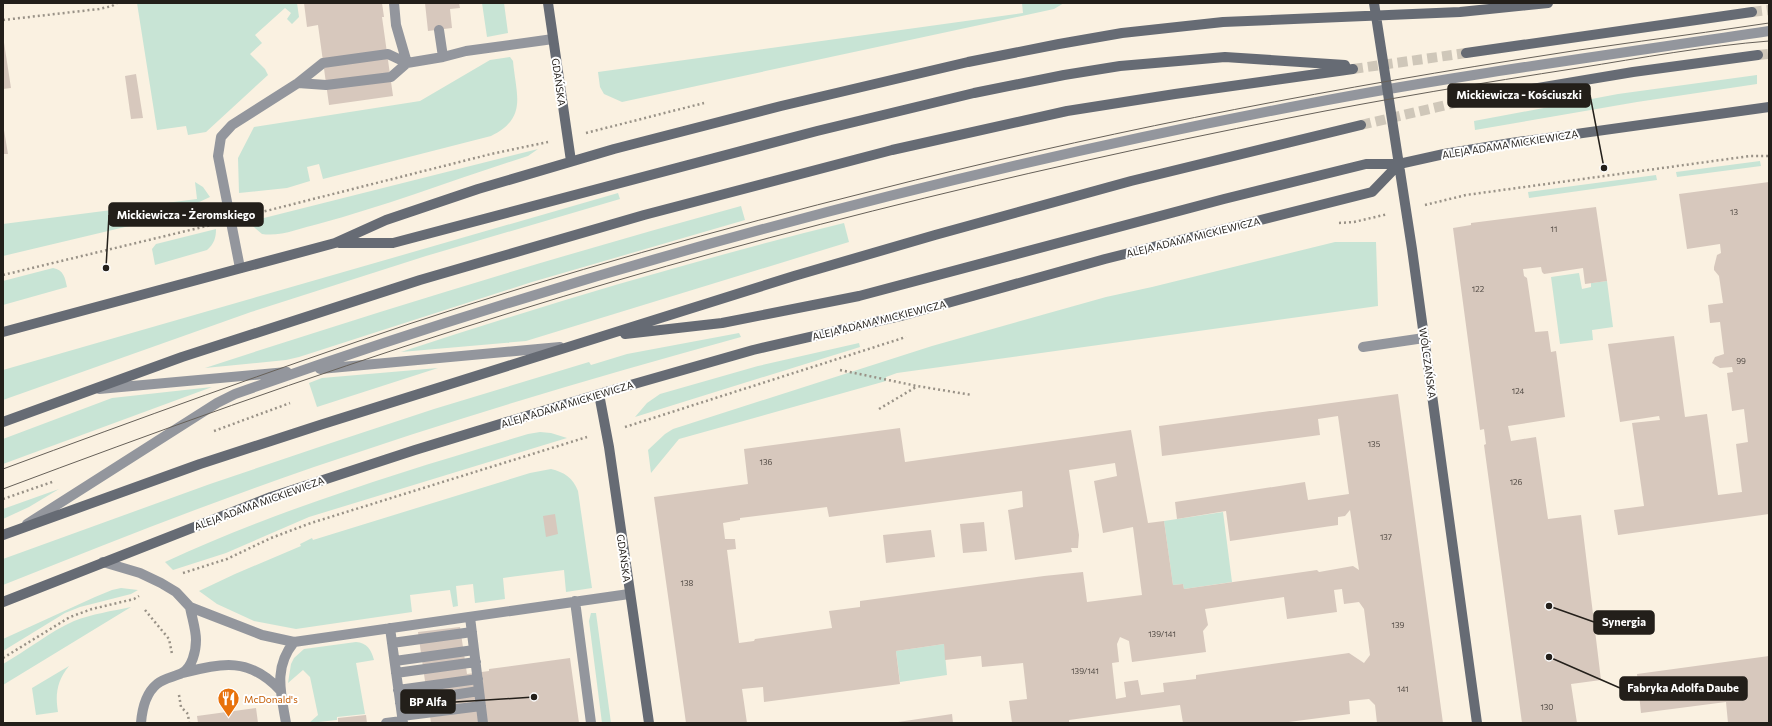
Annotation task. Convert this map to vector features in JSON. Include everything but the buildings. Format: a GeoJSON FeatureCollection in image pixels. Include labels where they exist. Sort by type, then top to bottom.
{"type":"FeatureCollection","features":[{"type":"Feature","properties":{"kind":"main road","name":"GDAŃSKA"},"geometry":{"type":"LineString","coordinates":[[548,3],[571,161]]}},
{"type":"Feature","properties":{"kind":"main road","name":"WÓLCZAŃSKA"},"geometry":{"type":"LineString","coordinates":[[1374,3],[1406,210],[1477,723]]}},
{"type":"Feature","properties":{"kind":"main road"},"geometry":{"type":"LineString","coordinates":[[3,332],[335,243],[386,220],[478,189],[571,161],[781,106],[968,62],[1122,33],[1172,27],[1223,22],[1460,12],[1548,3]]}},
{"type":"Feature","properties":{"kind":"main road"},"geometry":{"type":"LineString","coordinates":[[1466,53],[1752,12]]}},
{"type":"Feature","properties":{"kind":"main road"},"geometry":{"type":"LineString","coordinates":[[1472,99],[1633,72],[1758,55]]}},
{"type":"Feature","properties":{"kind":"main road"},"geometry":{"type":"LineString","coordinates":[[3,422],[182,357],[307,316],[521,250],[644,215],[884,152],[1067,111],[1354,67],[1225,57],[1120,66],[1064,75],[974,93],[816,131],[393,243],[335,243]]}},
{"type":"Feature","properties":{"kind":"main road","name":"ALEJA ADAMA MICKIEWICZA"},"geometry":{"type":"LineString","coordinates":[[3,602],[271,497],[415,450],[599,394],[753,350],[901,316],[1105,259],[1372,192],[1399,164],[1444,154],[1511,143],[1769,107]]}},
{"type":"Feature","properties":{"kind":"main road"},"geometry":{"type":"LineString","coordinates":[[3,535],[200,464],[601,336],[934,235],[1153,176],[1361,125]]}},
{"type":"Feature","properties":{"kind":"main road"},"geometry":{"type":"LineString","coordinates":[[601,336],[722,323],[859,296],[1187,209],[1366,164],[1399,164]]}},
{"type":"Feature","properties":{"kind":"main road","name":"GDAŃSKA"},"geometry":{"type":"LineString","coordinates":[[599,394],[606,432],[649,723]]}},
{"type":"Feature","properties":{"kind":"lane"},"geometry":{"type":"LineString","coordinates":[[394,3],[396,25],[407,63]]}},
{"type":"Feature","properties":{"kind":"lane"},"geometry":{"type":"LineString","coordinates":[[439,30],[443,57]]}},
{"type":"Feature","properties":{"kind":"lane"},"geometry":{"type":"LineString","coordinates":[[18,530],[217,403],[234,394],[487,310],[690,249],[896,194],[1156,135],[1291,107],[1468,75],[1769,31]]}},
{"type":"Feature","properties":{"kind":"lane"},"geometry":{"type":"LineString","coordinates":[[298,82],[326,85],[391,77],[407,63],[443,57],[466,50],[553,39]]}},
{"type":"Feature","properties":{"kind":"lane"},"geometry":{"type":"LineString","coordinates":[[240,268],[218,156],[222,137],[232,125],[298,82],[324,63],[388,54],[407,63]]}},
{"type":"Feature","properties":{"kind":"lane"},"geometry":{"type":"LineString","coordinates":[[1363,347],[1424,338]]}},
{"type":"Feature","properties":{"kind":"lane"},"geometry":{"type":"LineString","coordinates":[[93,389],[567,347]]}},
{"type":"Feature","properties":{"kind":"lane"},"geometry":{"type":"LineString","coordinates":[[104,562],[140,573],[161,583],[176,592],[190,607],[262,635],[294,642],[629,594]]}},
{"type":"Feature","properties":{"kind":"lane"},"geometry":{"type":"LineString","coordinates":[[575,601],[591,723]]}},
{"type":"Feature","properties":{"kind":"lane"},"geometry":{"type":"LineString","coordinates":[[183,672],[191,663],[196,648],[196,639],[190,607]]}},
{"type":"Feature","properties":{"kind":"lane"},"geometry":{"type":"LineString","coordinates":[[470,617],[481,706],[481,723]]}},
{"type":"Feature","properties":{"kind":"lane"},"geometry":{"type":"LineString","coordinates":[[390,628],[402,720]]}},
{"type":"Feature","properties":{"kind":"lane"},"geometry":{"type":"LineString","coordinates":[[392,643],[472,632]]}},
{"type":"Feature","properties":{"kind":"lane"},"geometry":{"type":"LineString","coordinates":[[286,723],[279,677],[285,655],[294,642]]}},
{"type":"Feature","properties":{"kind":"lane"},"geometry":{"type":"LineString","coordinates":[[395,661],[474,650]]}},
{"type":"Feature","properties":{"kind":"lane"},"geometry":{"type":"LineString","coordinates":[[396,674],[476,662]]}},
{"type":"Feature","properties":{"kind":"lane"},"geometry":{"type":"LineString","coordinates":[[141,723],[146,700],[151,690],[157,684],[169,677],[183,672],[215,665],[248,667],[270,679],[280,690]]}},
{"type":"Feature","properties":{"kind":"lane"},"geometry":{"type":"LineString","coordinates":[[398,690],[478,679]]}},
{"type":"Feature","properties":{"kind":"lane"},"geometry":{"type":"LineString","coordinates":[[400,703],[479,691]]}},
{"type":"Feature","properties":{"kind":"lane"},"geometry":{"type":"LineString","coordinates":[[386,723],[481,706]]}},
{"type":"Feature","properties":{"kind":"path"},"geometry":{"type":"LineString","coordinates":[[3,20],[99,9],[112,6],[117,3]]}},
{"type":"Feature","properties":{"kind":"path"},"geometry":{"type":"LineString","coordinates":[[1334,223],[1370,219],[1466,195],[1750,156],[1769,156]]}},
{"type":"Feature","properties":{"kind":"path"},"geometry":{"type":"LineString","coordinates":[[3,658],[70,617],[134,599],[177,574],[227,559],[271,538],[311,522],[606,432],[911,336]]}},
{"type":"Feature","properties":{"kind":"path"},"geometry":{"type":"LineString","coordinates":[[840,370],[917,386],[972,395]]}},
{"type":"Feature","properties":{"kind":"path"},"geometry":{"type":"LineString","coordinates":[[879,409],[917,386]]}},
{"type":"Feature","properties":{"kind":"path"},"geometry":{"type":"LineString","coordinates":[[211,432],[290,403]]}},
{"type":"Feature","properties":{"kind":"path"},"geometry":{"type":"LineString","coordinates":[[3,499],[61,478]]}},
{"type":"Feature","properties":{"kind":"green space"},"geometry":{"type":"Polygon","coordinates":[[[137,3],[297,3],[299,17],[292,24],[287,19],[291,13],[285,8],[255,35],[262,43],[250,54],[265,69],[268,75],[206,132],[188,135],[186,126],[157,130],[137,3]]]}},
{"type":"Feature","properties":{"kind":"green space"},"geometry":{"type":"Polygon","coordinates":[[[482,3],[504,3],[508,33],[487,37],[482,3]]]}},
{"type":"Feature","properties":{"kind":"green space"},"geometry":{"type":"Polygon","coordinates":[[[1022,3],[1064,3],[1054,9],[622,102],[604,94],[600,87],[598,72],[1023,13],[1022,3]]]}},
{"type":"Feature","properties":{"kind":"green space"},"geometry":{"type":"Polygon","coordinates":[[[510,57],[513,61],[517,95],[515,113],[503,129],[491,136],[323,179],[319,164],[307,167],[310,181],[287,188],[239,193],[238,158],[254,127],[420,101],[490,60],[510,57]]]}},
{"type":"Feature","properties":{"kind":"green space"},"geometry":{"type":"Polygon","coordinates":[[[1757,75],[1757,84],[1637,102],[1475,130],[1474,121],[1618,94],[1757,75]]]}},
{"type":"Feature","properties":{"kind":"green space"},"geometry":{"type":"Polygon","coordinates":[[[538,149],[528,156],[397,200],[345,217],[290,232],[269,235],[262,234],[248,222],[538,149]]]}},
{"type":"Feature","properties":{"kind":"green space"},"geometry":{"type":"Polygon","coordinates":[[[1760,161],[1761,166],[1677,177],[1676,172],[1760,161]]]}},
{"type":"Feature","properties":{"kind":"green space"},"geometry":{"type":"Polygon","coordinates":[[[1656,175],[1657,180],[1529,198],[1528,192],[1656,175]]]}},
{"type":"Feature","properties":{"kind":"green space"},"geometry":{"type":"Polygon","coordinates":[[[195,182],[203,187],[210,197],[167,217],[3,256],[3,224],[197,199],[195,182]]]}},
{"type":"Feature","properties":{"kind":"green space"},"geometry":{"type":"Polygon","coordinates":[[[618,193],[620,199],[426,256],[251,312],[3,400],[3,370],[618,193]]]}},
{"type":"Feature","properties":{"kind":"green space"},"geometry":{"type":"Polygon","coordinates":[[[741,206],[745,220],[532,282],[299,357],[286,360],[205,368],[472,284],[741,206]]]}},
{"type":"Feature","properties":{"kind":"green space"},"geometry":{"type":"Polygon","coordinates":[[[844,223],[849,242],[526,341],[401,352],[621,283],[844,223]]]}},
{"type":"Feature","properties":{"kind":"green space"},"geometry":{"type":"Polygon","coordinates":[[[216,229],[214,241],[207,250],[155,265],[152,249],[156,244],[216,229]]]}},
{"type":"Feature","properties":{"kind":"green space"},"geometry":{"type":"Polygon","coordinates":[[[1335,242],[1376,242],[1378,306],[897,373],[886,377],[886,381],[679,439],[651,473],[648,450],[665,434],[673,429],[932,346],[1106,297],[1335,242]]]}},
{"type":"Feature","properties":{"kind":"green space"},"geometry":{"type":"Polygon","coordinates":[[[53,268],[62,273],[67,287],[3,305],[3,281],[53,268]]]}},
{"type":"Feature","properties":{"kind":"green space"},"geometry":{"type":"Polygon","coordinates":[[[1579,273],[1582,289],[1591,287],[1591,283],[1607,281],[1613,327],[1592,330],[1593,340],[1560,344],[1551,277],[1579,273]]]}},
{"type":"Feature","properties":{"kind":"green space"},"geometry":{"type":"Polygon","coordinates":[[[739,333],[741,337],[527,399],[314,467],[197,509],[3,585],[3,559],[210,484],[434,409],[589,362],[591,365],[627,354],[739,333]]]}},
{"type":"Feature","properties":{"kind":"green space"},"geometry":{"type":"Polygon","coordinates":[[[859,343],[860,347],[635,417],[647,403],[660,394],[758,366],[859,343]]]}},
{"type":"Feature","properties":{"kind":"green space"},"geometry":{"type":"Polygon","coordinates":[[[438,368],[317,407],[309,383],[322,378],[438,368]]]}},
{"type":"Feature","properties":{"kind":"green space"},"geometry":{"type":"Polygon","coordinates":[[[212,387],[3,464],[3,439],[112,398],[212,387]]]}},
{"type":"Feature","properties":{"kind":"green space"},"geometry":{"type":"Polygon","coordinates":[[[540,432],[551,433],[567,438],[309,517],[226,553],[173,570],[165,562],[254,524],[344,492],[482,448],[528,434],[540,432]]]}},
{"type":"Feature","properties":{"kind":"green space"},"geometry":{"type":"Polygon","coordinates":[[[551,469],[568,476],[574,482],[578,491],[592,588],[566,592],[564,570],[503,578],[505,599],[475,603],[473,584],[456,586],[458,606],[453,607],[450,590],[410,595],[412,612],[296,629],[254,621],[217,604],[199,591],[301,546],[300,544],[312,538],[313,540],[530,473],[551,469]]]}},
{"type":"Feature","properties":{"kind":"green space"},"geometry":{"type":"Polygon","coordinates":[[[59,489],[29,507],[3,519],[3,509],[59,489]]]}},
{"type":"Feature","properties":{"kind":"green space"},"geometry":{"type":"Polygon","coordinates":[[[1223,512],[1232,582],[1184,589],[1183,584],[1173,585],[1164,521],[1223,512]]]}},
{"type":"Feature","properties":{"kind":"green space"},"geometry":{"type":"Polygon","coordinates":[[[121,588],[138,590],[131,594],[80,607],[65,613],[3,651],[3,639],[95,597],[121,588]]]}},
{"type":"Feature","properties":{"kind":"green space"},"geometry":{"type":"Polygon","coordinates":[[[131,607],[3,685],[3,664],[56,630],[74,621],[131,607]]]}},
{"type":"Feature","properties":{"kind":"green space"},"geometry":{"type":"Polygon","coordinates":[[[591,613],[596,613],[611,723],[602,723],[589,621],[591,613]]]}},
{"type":"Feature","properties":{"kind":"green space"},"geometry":{"type":"Polygon","coordinates":[[[356,642],[368,647],[374,660],[356,663],[365,714],[337,717],[337,720],[309,723],[318,715],[310,677],[303,670],[288,683],[291,664],[294,658],[304,649],[356,642]]]}},
{"type":"Feature","properties":{"kind":"green space"},"geometry":{"type":"Polygon","coordinates":[[[944,644],[947,675],[900,682],[896,651],[944,644]]]}},
{"type":"Feature","properties":{"kind":"green space"},"geometry":{"type":"Polygon","coordinates":[[[69,666],[59,682],[57,693],[58,712],[36,715],[32,688],[69,666]]]}},
{"type":"Feature","properties":{"kind":"tunnel"},"geometry":{"type":"LineString","coordinates":[[1752,12],[1769,10]]}},
{"type":"Feature","properties":{"kind":"tunnel"},"geometry":{"type":"LineString","coordinates":[[1353,69],[1466,53]]}},
{"type":"Feature","properties":{"kind":"tunnel"},"geometry":{"type":"LineString","coordinates":[[1758,55],[1769,54]]}},
{"type":"Feature","properties":{"kind":"tunnel"},"geometry":{"type":"LineString","coordinates":[[1361,125],[1472,99]]}},
{"type":"Feature","properties":{"kind":"tram line"},"geometry":{"type":"LineString","coordinates":[[3,469],[256,377],[467,305],[642,252],[759,220],[955,170],[1114,134],[1355,87],[1547,55],[1769,23]]}},
{"type":"Feature","properties":{"kind":"tram line"},"geometry":{"type":"LineString","coordinates":[[3,489],[231,406],[462,328],[666,266],[872,211],[1184,139],[1325,111],[1469,85],[1649,56],[1769,41]]}},
{"type":"Feature","properties":{"kind":"place","name":"Mickiewicza - Kościuszki"},"geometry":{"type":"Point","coordinates":[1604,168]}},
{"type":"Feature","properties":{"kind":"place","name":"Mickiewicza - Żeromskiego"},"geometry":{"type":"Point","coordinates":[106,268]}},
{"type":"Feature","properties":{"kind":"place","name":"Synergia"},"geometry":{"type":"Point","coordinates":[1549,606]}},
{"type":"Feature","properties":{"kind":"place","name":"Fabryka Adolfa Daube"},"geometry":{"type":"Point","coordinates":[1549,657]}},
{"type":"Feature","properties":{"kind":"place","name":"BP Alfa"},"geometry":{"type":"Point","coordinates":[534,697]}},
{"type":"Feature","properties":{"kind":"place","name":"McDonald's"},"geometry":{"type":"Point","coordinates":[228,718]}}]}
